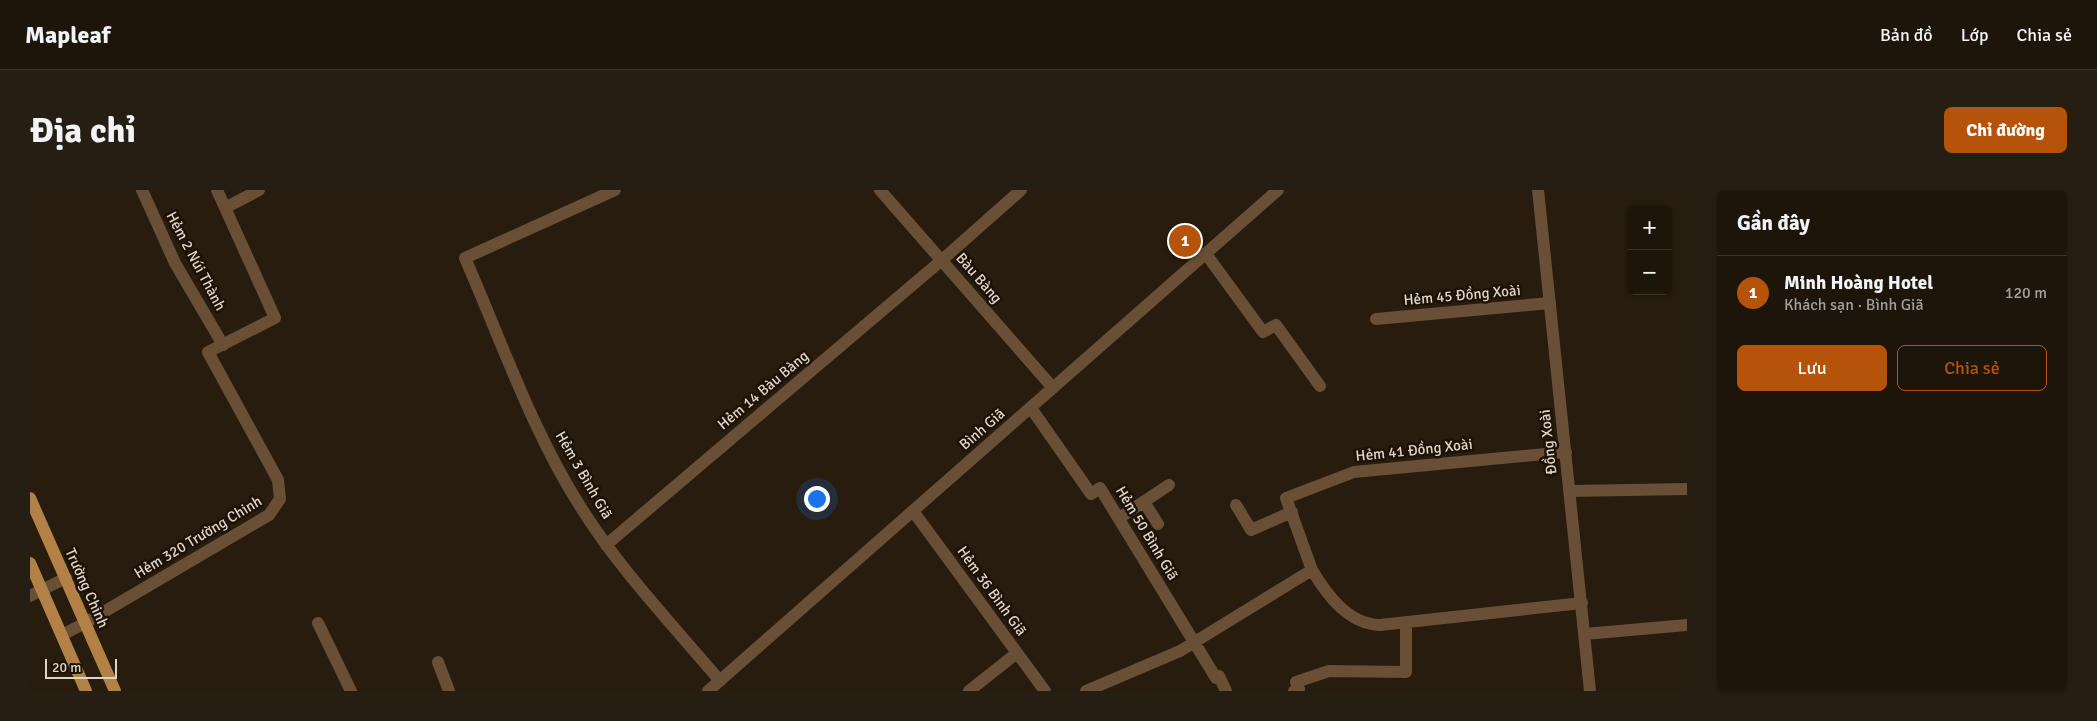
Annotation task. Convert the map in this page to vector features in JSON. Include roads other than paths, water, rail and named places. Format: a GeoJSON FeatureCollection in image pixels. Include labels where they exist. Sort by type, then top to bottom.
{"type":"FeatureCollection","features":[{"type":"Feature","properties":{"kind":"main road","name":"Trường Chinh"},"geometry":{"type":"LineString","coordinates":[[30,498],[115,691]]}},
{"type":"Feature","properties":{"kind":"main road"},"geometry":{"type":"LineString","coordinates":[[30,563],[86,691]]}},
{"type":"Feature","properties":{"kind":"street","name":"Hẻm 2 Núi Thành"},"geometry":{"type":"LineString","coordinates":[[142,190],[176,263],[222,345]]}},
{"type":"Feature","properties":{"kind":"street"},"geometry":{"type":"LineString","coordinates":[[217,190],[275,318],[222,345]]}},
{"type":"Feature","properties":{"kind":"street"},"geometry":{"type":"LineString","coordinates":[[225,208],[259,190]]}},
{"type":"Feature","properties":{"kind":"street","name":"Hẻm 3 Bình Giã"},"geometry":{"type":"LineString","coordinates":[[616,190],[465,258],[547,447],[580,507],[606,545],[720,681]]}},
{"type":"Feature","properties":{"kind":"street","name":"Bàu Bàng"},"geometry":{"type":"LineString","coordinates":[[880,190],[1054,388]]}},
{"type":"Feature","properties":{"kind":"street","name":"Hẻm 14 Bàu Bàng"},"geometry":{"type":"LineString","coordinates":[[606,545],[942,260],[1021,190]]}},
{"type":"Feature","properties":{"kind":"street","name":"Bình Giã"},"geometry":{"type":"LineString","coordinates":[[708,691],[1278,190]]}},
{"type":"Feature","properties":{"kind":"street","name":"Đồng Xoài"},"geometry":{"type":"LineString","coordinates":[[1538,190],[1590,691]]}},
{"type":"Feature","properties":{"kind":"street"},"geometry":{"type":"LineString","coordinates":[[1206,254],[1263,332],[1276,325],[1320,386]]}},
{"type":"Feature","properties":{"kind":"street","name":"Hẻm 45 Đồng Xoài"},"geometry":{"type":"LineString","coordinates":[[1376,319],[1550,303]]}},
{"type":"Feature","properties":{"kind":"street","name":"Hẻm 320 Trường Chinh"},"geometry":{"type":"LineString","coordinates":[[62,634],[85,623],[269,515],[278,505],[280,492],[278,480],[208,352],[222,345]]}},
{"type":"Feature","properties":{"kind":"street","name":"Hẻm 50 Bình Giã"},"geometry":{"type":"LineString","coordinates":[[1031,408],[1091,494],[1100,488],[1216,678],[1219,676],[1226,691]]}},
{"type":"Feature","properties":{"kind":"street","name":"Hẻm 41 Đồng Xoài"},"geometry":{"type":"LineString","coordinates":[[1566,452],[1354,472],[1286,498],[1312,570],[1331,597],[1360,621],[1374,624],[1406,622],[1582,604]]}},
{"type":"Feature","properties":{"kind":"street"},"geometry":{"type":"LineString","coordinates":[[1119,518],[1168,485]]}},
{"type":"Feature","properties":{"kind":"street"},"geometry":{"type":"LineString","coordinates":[[1570,491],[1687,489]]}},
{"type":"Feature","properties":{"kind":"street"},"geometry":{"type":"LineString","coordinates":[[1144,502],[1158,524]]}},
{"type":"Feature","properties":{"kind":"street"},"geometry":{"type":"LineString","coordinates":[[1236,505],[1251,530],[1292,512]]}},
{"type":"Feature","properties":{"kind":"street","name":"Hẻm 36 Bình Giã"},"geometry":{"type":"LineString","coordinates":[[913,511],[1045,691]]}},
{"type":"Feature","properties":{"kind":"street"},"geometry":{"type":"LineString","coordinates":[[1086,691],[1195,643],[1312,570]]}},
{"type":"Feature","properties":{"kind":"street"},"geometry":{"type":"LineString","coordinates":[[30,596],[66,578]]}},
{"type":"Feature","properties":{"kind":"street"},"geometry":{"type":"LineString","coordinates":[[1294,691],[1299,689],[1296,682],[1329,672],[1406,672],[1406,622]]}},
{"type":"Feature","properties":{"kind":"street"},"geometry":{"type":"LineString","coordinates":[[318,623],[351,691]]}},
{"type":"Feature","properties":{"kind":"street"},"geometry":{"type":"LineString","coordinates":[[1585,634],[1687,624]]}},
{"type":"Feature","properties":{"kind":"street"},"geometry":{"type":"LineString","coordinates":[[969,691],[1017,653]]}},
{"type":"Feature","properties":{"kind":"street"},"geometry":{"type":"LineString","coordinates":[[438,662],[449,691]]}},
{"type":"Feature","properties":{"kind":"place","name":"Minh Hoàng Hotel"},"geometry":{"type":"Point","coordinates":[1185,241]}}]}
